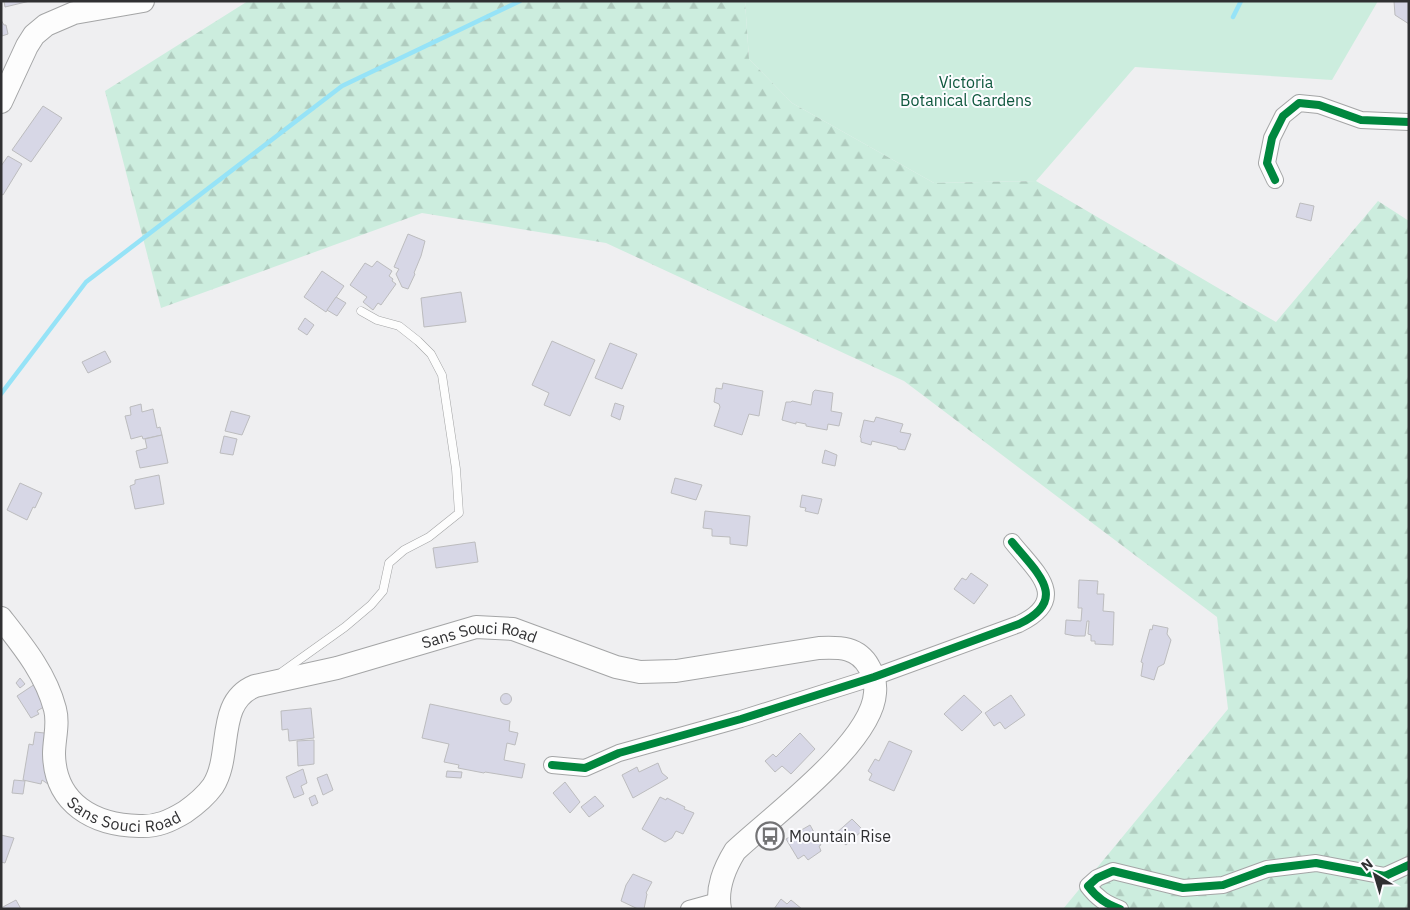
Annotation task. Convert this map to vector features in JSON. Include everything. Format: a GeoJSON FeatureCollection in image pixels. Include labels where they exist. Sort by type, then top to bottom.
{"type":"FeatureCollection","features":[{"type":"Feature","properties":{"kind":"main road"},"geometry":{"type":"LineString","coordinates":[[1,102],[27,46],[34,36],[46,25],[74,13],[143,1]]}},
{"type":"Feature","properties":{"kind":"main road","name":"Sans Souci Road"},"geometry":{"type":"LineString","coordinates":[[1,618],[34,662],[47,684],[57,725],[55,768],[60,784],[73,804],[101,820],[138,826],[158,826],[176,818],[197,804],[213,785],[220,768],[232,707],[235,701],[247,689],[336,668],[476,627],[513,630],[616,667],[640,672],[676,671],[794,652],[841,647],[852,650],[861,656],[874,676]]}},
{"type":"Feature","properties":{"kind":"main road"},"geometry":{"type":"LineString","coordinates":[[719,905],[725,868],[735,851],[833,763],[866,720],[876,693],[874,676]]}},
{"type":"Feature","properties":{"kind":"street"},"geometry":{"type":"LineString","coordinates":[[1274,180],[1268,163],[1272,138],[1283,116],[1299,103],[1319,105],[1361,120],[1409,122]]}},
{"type":"Feature","properties":{"kind":"street"},"geometry":{"type":"LineString","coordinates":[[552,765],[585,768],[619,753],[741,720],[874,676],[1033,618],[1046,601],[1046,584],[1012,542]]}},
{"type":"Feature","properties":{"kind":"street"},"geometry":{"type":"LineString","coordinates":[[1120,909],[1096,897],[1088,886],[1097,878],[1113,871],[1183,888],[1222,885],[1267,869],[1316,863],[1385,876],[1409,865]]}},
{"type":"Feature","properties":{"kind":"street"},"geometry":{"type":"LineString","coordinates":[[689,909],[719,905]]}},
{"type":"Feature","properties":{"kind":"lane"},"geometry":{"type":"LineString","coordinates":[[266,684],[313,648],[345,627],[371,605],[382,591],[389,563],[404,550],[429,537],[459,513],[456,469],[442,375],[431,354],[418,341],[399,326],[377,320],[361,310]]}},
{"type":"Feature","properties":{"kind":"green space"},"geometry":{"type":"Polygon","coordinates":[[[248,1],[745,1],[749,59],[792,103],[934,183],[1036,181],[1276,322],[1378,201],[1409,221],[1409,909],[1063,909],[1228,709],[1217,617],[904,381],[606,243],[422,213],[161,308],[105,91],[248,1]]]}},
{"type":"Feature","properties":{"kind":"green space","name":"Victoria Botanical Gardens"},"geometry":{"type":"Polygon","coordinates":[[[745,1],[1378,1],[1332,80],[1135,67],[1036,181],[934,183],[792,103],[749,59],[745,1]]]}},
{"type":"Feature","properties":{"kind":"building"},"geometry":{"type":"Polygon","coordinates":[[[4,1],[30,1],[5,7],[4,1]]]}},
{"type":"Feature","properties":{"kind":"building"},"geometry":{"type":"Polygon","coordinates":[[[1394,1],[1409,1],[1409,24],[1395,15],[1394,1]]]}},
{"type":"Feature","properties":{"kind":"building"},"geometry":{"type":"Polygon","coordinates":[[[1,20],[6,25],[8,34],[2,36],[1,20]]]}},
{"type":"Feature","properties":{"kind":"building"},"geometry":{"type":"Polygon","coordinates":[[[43,106],[62,118],[31,162],[12,150],[43,106]]]}},
{"type":"Feature","properties":{"kind":"building"},"geometry":{"type":"Polygon","coordinates":[[[8,156],[22,164],[3,195],[1,194],[1,166],[8,156]]]}},
{"type":"Feature","properties":{"kind":"building"},"geometry":{"type":"Polygon","coordinates":[[[1300,203],[1314,206],[1311,221],[1296,217],[1300,203]]]}},
{"type":"Feature","properties":{"kind":"building"},"geometry":{"type":"Polygon","coordinates":[[[408,234],[425,241],[415,274],[408,289],[402,287],[396,274],[399,269],[394,267],[408,234]]]}},
{"type":"Feature","properties":{"kind":"building"},"geometry":{"type":"Polygon","coordinates":[[[377,261],[392,271],[389,276],[396,284],[381,305],[378,303],[373,310],[363,302],[367,297],[350,285],[365,263],[372,267],[377,261]]]}},
{"type":"Feature","properties":{"kind":"building"},"geometry":{"type":"Polygon","coordinates":[[[322,271],[344,286],[326,312],[304,297],[322,271]]]}},
{"type":"Feature","properties":{"kind":"building"},"geometry":{"type":"Polygon","coordinates":[[[461,292],[466,322],[424,327],[421,298],[461,292]]]}},
{"type":"Feature","properties":{"kind":"building"},"geometry":{"type":"Polygon","coordinates":[[[336,297],[346,303],[337,316],[327,310],[336,297]]]}},
{"type":"Feature","properties":{"kind":"building"},"geometry":{"type":"Polygon","coordinates":[[[305,318],[314,325],[307,335],[298,329],[305,318]]]}},
{"type":"Feature","properties":{"kind":"building"},"geometry":{"type":"Polygon","coordinates":[[[552,341],[595,360],[570,416],[544,405],[549,393],[532,385],[552,341]]]}},
{"type":"Feature","properties":{"kind":"building"},"geometry":{"type":"Polygon","coordinates":[[[610,343],[637,354],[622,389],[595,378],[610,343]]]}},
{"type":"Feature","properties":{"kind":"building"},"geometry":{"type":"Polygon","coordinates":[[[105,351],[111,362],[88,373],[82,362],[105,351]]]}},
{"type":"Feature","properties":{"kind":"building"},"geometry":{"type":"Polygon","coordinates":[[[723,383],[763,391],[759,416],[749,414],[742,435],[714,426],[720,407],[719,404],[714,402],[716,388],[722,389],[723,383]]]}},
{"type":"Feature","properties":{"kind":"building"},"geometry":{"type":"Polygon","coordinates":[[[815,390],[833,393],[831,411],[842,413],[839,426],[828,424],[827,430],[782,420],[786,402],[792,401],[811,405],[815,390]]]}},
{"type":"Feature","properties":{"kind":"building"},"geometry":{"type":"Polygon","coordinates":[[[615,403],[624,406],[620,420],[611,416],[615,403]]]}},
{"type":"Feature","properties":{"kind":"building"},"geometry":{"type":"Polygon","coordinates":[[[141,404],[142,412],[153,409],[157,428],[160,427],[162,435],[143,439],[142,436],[131,439],[125,416],[131,415],[130,407],[141,404]]]}},
{"type":"Feature","properties":{"kind":"building"},"geometry":{"type":"Polygon","coordinates":[[[231,411],[250,416],[242,435],[225,431],[231,411]]]}},
{"type":"Feature","properties":{"kind":"building"},"geometry":{"type":"Polygon","coordinates":[[[876,417],[903,424],[900,432],[911,434],[905,450],[872,441],[871,445],[861,442],[860,437],[864,420],[874,422],[876,417]]]}},
{"type":"Feature","properties":{"kind":"building"},"geometry":{"type":"Polygon","coordinates":[[[162,435],[168,463],[140,468],[136,451],[147,448],[145,439],[162,435]]]}},
{"type":"Feature","properties":{"kind":"building"},"geometry":{"type":"Polygon","coordinates":[[[224,436],[237,439],[233,455],[220,453],[224,436]]]}},
{"type":"Feature","properties":{"kind":"building"},"geometry":{"type":"Polygon","coordinates":[[[825,450],[837,455],[835,466],[822,463],[825,450]]]}},
{"type":"Feature","properties":{"kind":"building"},"geometry":{"type":"Polygon","coordinates":[[[159,475],[164,504],[135,509],[130,486],[135,484],[135,480],[159,475]]]}},
{"type":"Feature","properties":{"kind":"building"},"geometry":{"type":"Polygon","coordinates":[[[675,478],[702,485],[696,500],[671,493],[675,478]]]}},
{"type":"Feature","properties":{"kind":"building"},"geometry":{"type":"Polygon","coordinates":[[[20,483],[42,493],[27,520],[7,510],[20,483]]]}},
{"type":"Feature","properties":{"kind":"building"},"geometry":{"type":"Polygon","coordinates":[[[802,495],[822,499],[818,514],[805,511],[806,508],[800,507],[802,495]]]}},
{"type":"Feature","properties":{"kind":"building"},"geometry":{"type":"Polygon","coordinates":[[[705,511],[750,516],[747,546],[730,544],[730,537],[712,536],[712,529],[703,528],[705,511]]]}},
{"type":"Feature","properties":{"kind":"building"},"geometry":{"type":"Polygon","coordinates":[[[475,542],[478,562],[436,568],[433,548],[475,542]]]}},
{"type":"Feature","properties":{"kind":"building"},"geometry":{"type":"Polygon","coordinates":[[[971,573],[988,585],[974,604],[954,589],[962,578],[966,580],[971,573]]]}},
{"type":"Feature","properties":{"kind":"building"},"geometry":{"type":"Polygon","coordinates":[[[1079,580],[1098,581],[1097,594],[1104,594],[1103,611],[1114,612],[1113,645],[1095,644],[1095,641],[1091,641],[1091,635],[1088,634],[1089,621],[1087,621],[1085,636],[1065,634],[1066,620],[1081,621],[1082,608],[1078,608],[1079,580]]]}},
{"type":"Feature","properties":{"kind":"building"},"geometry":{"type":"Polygon","coordinates":[[[1153,625],[1168,628],[1167,634],[1171,640],[1164,664],[1158,667],[1154,680],[1141,676],[1143,663],[1141,662],[1150,629],[1152,630],[1153,625]]]}},
{"type":"Feature","properties":{"kind":"building"},"geometry":{"type":"Polygon","coordinates":[[[20,678],[25,684],[20,688],[16,683],[20,678]]]}},
{"type":"Feature","properties":{"kind":"building"},"geometry":{"type":"Polygon","coordinates":[[[35,684],[47,705],[37,711],[39,714],[31,718],[17,696],[35,684]]]}},
{"type":"Feature","properties":{"kind":"building"},"geometry":{"type":"Polygon","coordinates":[[[504,694],[508,694],[511,699],[510,703],[504,704],[501,701],[501,697],[504,694]]]}},
{"type":"Feature","properties":{"kind":"building"},"geometry":{"type":"Polygon","coordinates":[[[964,695],[982,712],[962,731],[944,714],[964,695]]]}},
{"type":"Feature","properties":{"kind":"building"},"geometry":{"type":"Polygon","coordinates":[[[1011,695],[1025,715],[1005,729],[1000,722],[994,726],[985,713],[1011,695]]]}},
{"type":"Feature","properties":{"kind":"building"},"geometry":{"type":"Polygon","coordinates":[[[430,704],[510,721],[509,731],[518,733],[515,745],[507,743],[504,760],[525,764],[522,778],[458,768],[459,765],[444,762],[449,744],[422,738],[430,704]]]}},
{"type":"Feature","properties":{"kind":"building"},"geometry":{"type":"Polygon","coordinates":[[[311,708],[314,738],[289,741],[288,729],[282,730],[281,711],[311,708]]]}},
{"type":"Feature","properties":{"kind":"building"},"geometry":{"type":"Polygon","coordinates":[[[35,732],[54,734],[51,784],[42,780],[41,784],[23,780],[29,744],[33,745],[35,732]]]}},
{"type":"Feature","properties":{"kind":"building"},"geometry":{"type":"Polygon","coordinates":[[[800,733],[815,749],[791,774],[782,766],[775,772],[765,761],[773,754],[776,757],[800,733]]]}},
{"type":"Feature","properties":{"kind":"building"},"geometry":{"type":"Polygon","coordinates":[[[314,740],[314,764],[298,766],[297,741],[314,740]]]}},
{"type":"Feature","properties":{"kind":"building"},"geometry":{"type":"Polygon","coordinates":[[[889,741],[912,751],[894,791],[869,780],[872,774],[868,771],[875,759],[879,761],[889,741]]]}},
{"type":"Feature","properties":{"kind":"building"},"geometry":{"type":"Polygon","coordinates":[[[658,763],[662,773],[668,778],[633,798],[622,775],[637,767],[639,772],[658,763]]]}},
{"type":"Feature","properties":{"kind":"building"},"geometry":{"type":"Polygon","coordinates":[[[303,769],[307,783],[301,786],[304,794],[294,798],[286,777],[303,769]]]}},
{"type":"Feature","properties":{"kind":"building"},"geometry":{"type":"Polygon","coordinates":[[[447,771],[462,772],[461,778],[446,777],[447,771]]]}},
{"type":"Feature","properties":{"kind":"building"},"geometry":{"type":"Polygon","coordinates":[[[327,774],[333,790],[323,795],[317,778],[327,774]]]}},
{"type":"Feature","properties":{"kind":"building"},"geometry":{"type":"Polygon","coordinates":[[[14,780],[25,781],[23,794],[12,793],[14,780]]]}},
{"type":"Feature","properties":{"kind":"building"},"geometry":{"type":"Polygon","coordinates":[[[565,782],[580,802],[570,813],[553,793],[565,782]]]}},
{"type":"Feature","properties":{"kind":"building"},"geometry":{"type":"Polygon","coordinates":[[[315,795],[318,803],[312,806],[309,798],[315,795]]]}},
{"type":"Feature","properties":{"kind":"building"},"geometry":{"type":"Polygon","coordinates":[[[595,796],[604,806],[589,817],[581,807],[595,796]]]}},
{"type":"Feature","properties":{"kind":"building"},"geometry":{"type":"Polygon","coordinates":[[[660,797],[666,800],[667,798],[694,813],[683,834],[676,831],[672,838],[665,842],[642,829],[660,797]]]}},
{"type":"Feature","properties":{"kind":"building"},"geometry":{"type":"Polygon","coordinates":[[[852,819],[863,830],[846,845],[834,835],[852,819]]]}},
{"type":"Feature","properties":{"kind":"building"},"geometry":{"type":"Polygon","coordinates":[[[810,825],[821,845],[819,846],[821,851],[808,860],[804,855],[798,859],[786,839],[810,825]]]}},
{"type":"Feature","properties":{"kind":"building"},"geometry":{"type":"Polygon","coordinates":[[[1,835],[14,838],[5,863],[1,862],[1,835]]]}},
{"type":"Feature","properties":{"kind":"building"},"geometry":{"type":"Polygon","coordinates":[[[633,874],[652,882],[646,893],[644,909],[638,909],[621,901],[626,885],[633,874]]]}},
{"type":"Feature","properties":{"kind":"building"},"geometry":{"type":"Polygon","coordinates":[[[781,899],[787,904],[791,900],[802,909],[774,909],[781,899]]]}},
{"type":"Feature","properties":{"kind":"building"},"geometry":{"type":"Polygon","coordinates":[[[16,900],[21,909],[1,909],[1,908],[16,900]]]}},
{"type":"Feature","properties":{"kind":"waterway"},"geometry":{"type":"LineString","coordinates":[[1,394],[86,282],[342,86],[520,1]]}},
{"type":"Feature","properties":{"kind":"waterway"},"geometry":{"type":"LineString","coordinates":[[1233,17],[1241,1]]}},
{"type":"Feature","properties":{"kind":"cycle path"},"geometry":{"type":"LineString","coordinates":[[1275,180],[1267,163],[1272,138],[1283,116],[1299,103],[1319,105],[1361,120],[1409,122]]}},
{"type":"Feature","properties":{"kind":"cycle path"},"geometry":{"type":"LineString","coordinates":[[552,765],[585,768],[619,753],[741,719],[874,677],[1019,624],[1035,615],[1043,605],[1046,595],[1044,585],[1031,564],[1012,542]]}},
{"type":"Feature","properties":{"kind":"cycle path"},"geometry":{"type":"LineString","coordinates":[[1120,909],[1102,900],[1088,886],[1097,878],[1113,871],[1183,888],[1223,885],[1267,869],[1316,863],[1385,876],[1409,865]]}},
{"type":"Feature","properties":{"kind":"place","name":"Mountain Rise"},"geometry":{"type":"Point","coordinates":[770,836]}}]}
